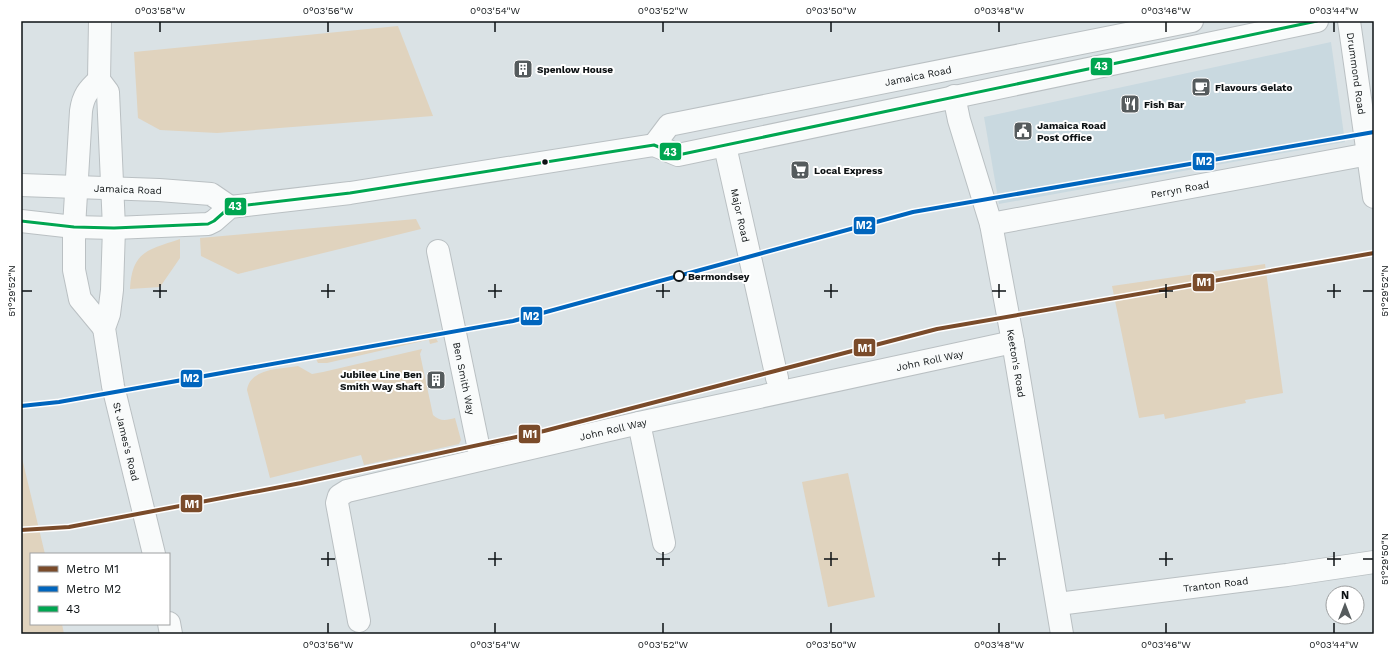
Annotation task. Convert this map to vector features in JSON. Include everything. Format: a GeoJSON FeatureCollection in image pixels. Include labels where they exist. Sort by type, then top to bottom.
{"type":"FeatureCollection","features":[{"type":"Feature","properties":{"kind":"street"},"geometry":{"type":"LineString","coordinates":[[100,21],[99,80],[86,91],[83,98],[74,227],[74,270],[80,299],[104,328]]}},
{"type":"Feature","properties":{"kind":"street","name":"Jamaica Road"},"geometry":{"type":"LineString","coordinates":[[654,145],[669,124],[761,108],[847,88],[1169,23],[1192,21]]}},
{"type":"Feature","properties":{"kind":"street"},"geometry":{"type":"LineString","coordinates":[[21,221],[74,227],[114,228],[208,224],[214,221],[230,207],[350,193],[654,145],[678,155],[1318,21]]}},
{"type":"Feature","properties":{"kind":"street","name":"Drummond Road"},"geometry":{"type":"LineString","coordinates":[[1349,21],[1374,197]]}},
{"type":"Feature","properties":{"kind":"street","name":"St James's Road"},"geometry":{"type":"LineString","coordinates":[[99,80],[108,92],[114,228],[112,290],[109,314],[104,328],[113,386],[154,553]]}},
{"type":"Feature","properties":{"kind":"street","name":"Keeton's Road"},"geometry":{"type":"LineString","coordinates":[[954,96],[959,120],[990,224],[1014,342],[1062,634]]}},
{"type":"Feature","properties":{"kind":"street","name":"Major Road"},"geometry":{"type":"LineString","coordinates":[[724,146],[777,378]]}},
{"type":"Feature","properties":{"kind":"street","name":"Perryn Road"},"geometry":{"type":"LineString","coordinates":[[990,224],[1369,154]]}},
{"type":"Feature","properties":{"kind":"street","name":"Jamaica Road"},"geometry":{"type":"LineString","coordinates":[[21,185],[113,188],[211,194],[230,207]]}},
{"type":"Feature","properties":{"kind":"street","name":"Ben Smith Way"},"geometry":{"type":"LineString","coordinates":[[438,251],[481,459]]}},
{"type":"Feature","properties":{"kind":"street","name":"John Roll Way"},"geometry":{"type":"LineString","coordinates":[[359,621],[337,503],[339,496],[347,491],[481,459],[1014,342]]}},
{"type":"Feature","properties":{"kind":"street"},"geometry":{"type":"LineString","coordinates":[[639,424],[664,543]]}},
{"type":"Feature","properties":{"kind":"street","name":"Tranton Road"},"geometry":{"type":"LineString","coordinates":[[1058,604],[1287,575],[1374,562]]}},
{"type":"Feature","properties":{"kind":"shaded area"},"geometry":{"type":"Polygon","coordinates":[[[398,26],[433,116],[217,133],[160,130],[138,118],[134,52],[398,26]]]}},
{"type":"Feature","properties":{"kind":"shaded area"},"geometry":{"type":"Polygon","coordinates":[[[1331,42],[1345,142],[999,204],[984,117],[1331,42]]]}},
{"type":"Feature","properties":{"kind":"shaded area"},"geometry":{"type":"Polygon","coordinates":[[[416,219],[421,229],[238,274],[201,256],[200,238],[416,219]]]}},
{"type":"Feature","properties":{"kind":"shaded area"},"geometry":{"type":"Polygon","coordinates":[[[180,239],[180,258],[160,287],[130,289],[131,276],[138,259],[159,246],[180,239]]]}},
{"type":"Feature","properties":{"kind":"shaded area"},"geometry":{"type":"Polygon","coordinates":[[[1265,264],[1283,393],[1245,400],[1246,403],[1165,419],[1164,414],[1139,418],[1112,286],[1265,264]]]}},
{"type":"Feature","properties":{"kind":"shaded area"},"geometry":{"type":"Polygon","coordinates":[[[428,332],[433,333],[438,342],[430,344],[429,340],[427,340],[327,363],[318,363],[316,359],[428,332]]]}},
{"type":"Feature","properties":{"kind":"shaded area"},"geometry":{"type":"Polygon","coordinates":[[[422,349],[420,354],[433,415],[441,420],[455,418],[461,440],[459,444],[364,465],[361,455],[270,478],[247,390],[249,383],[254,377],[275,369],[298,366],[312,374],[422,349]]]}},
{"type":"Feature","properties":{"kind":"shaded area"},"geometry":{"type":"Polygon","coordinates":[[[21,454],[45,553],[30,553],[30,625],[62,625],[64,634],[21,634],[21,454]]]}},
{"type":"Feature","properties":{"kind":"shaded area"},"geometry":{"type":"Polygon","coordinates":[[[848,473],[875,597],[828,607],[802,482],[848,473]]]}},
{"type":"Feature","properties":{"kind":"metro line","name":"M2"},"geometry":{"type":"LineString","coordinates":[[21,406],[59,402],[513,321],[913,212],[1374,132]]}},
{"type":"Feature","properties":{"kind":"metro line","name":"M1"},"geometry":{"type":"LineString","coordinates":[[21,530],[69,527],[301,483],[544,431],[937,329],[1374,253]]}},
{"type":"Feature","properties":{"kind":"transit line","name":"43"},"geometry":{"type":"LineString","coordinates":[[21,221],[74,227],[114,228],[208,224],[214,221],[230,207],[350,193],[654,145],[678,155],[1317,21]]}},
{"type":"Feature","properties":{"kind":"place","name":"Spenlow House"},"geometry":{"type":"Point","coordinates":[523,69]}},
{"type":"Feature","properties":{"kind":"place","name":"Flavours Gelato"},"geometry":{"type":"Point","coordinates":[1201,87]}},
{"type":"Feature","properties":{"kind":"place","name":"Fish Bar"},"geometry":{"type":"Point","coordinates":[1130,104]}},
{"type":"Feature","properties":{"kind":"place","name":"Jamaica Road Post Office"},"geometry":{"type":"Point","coordinates":[1023,131]}},
{"type":"Feature","properties":{"kind":"place","name":"Local Express"},"geometry":{"type":"Point","coordinates":[800,170]}},
{"type":"Feature","properties":{"kind":"place","name":"Bermondsey"},"geometry":{"type":"Point","coordinates":[679,276]}},
{"type":"Feature","properties":{"kind":"place","name":"Jubilee Line Ben Smith Way Shaft"},"geometry":{"type":"Point","coordinates":[436,380]}}]}
